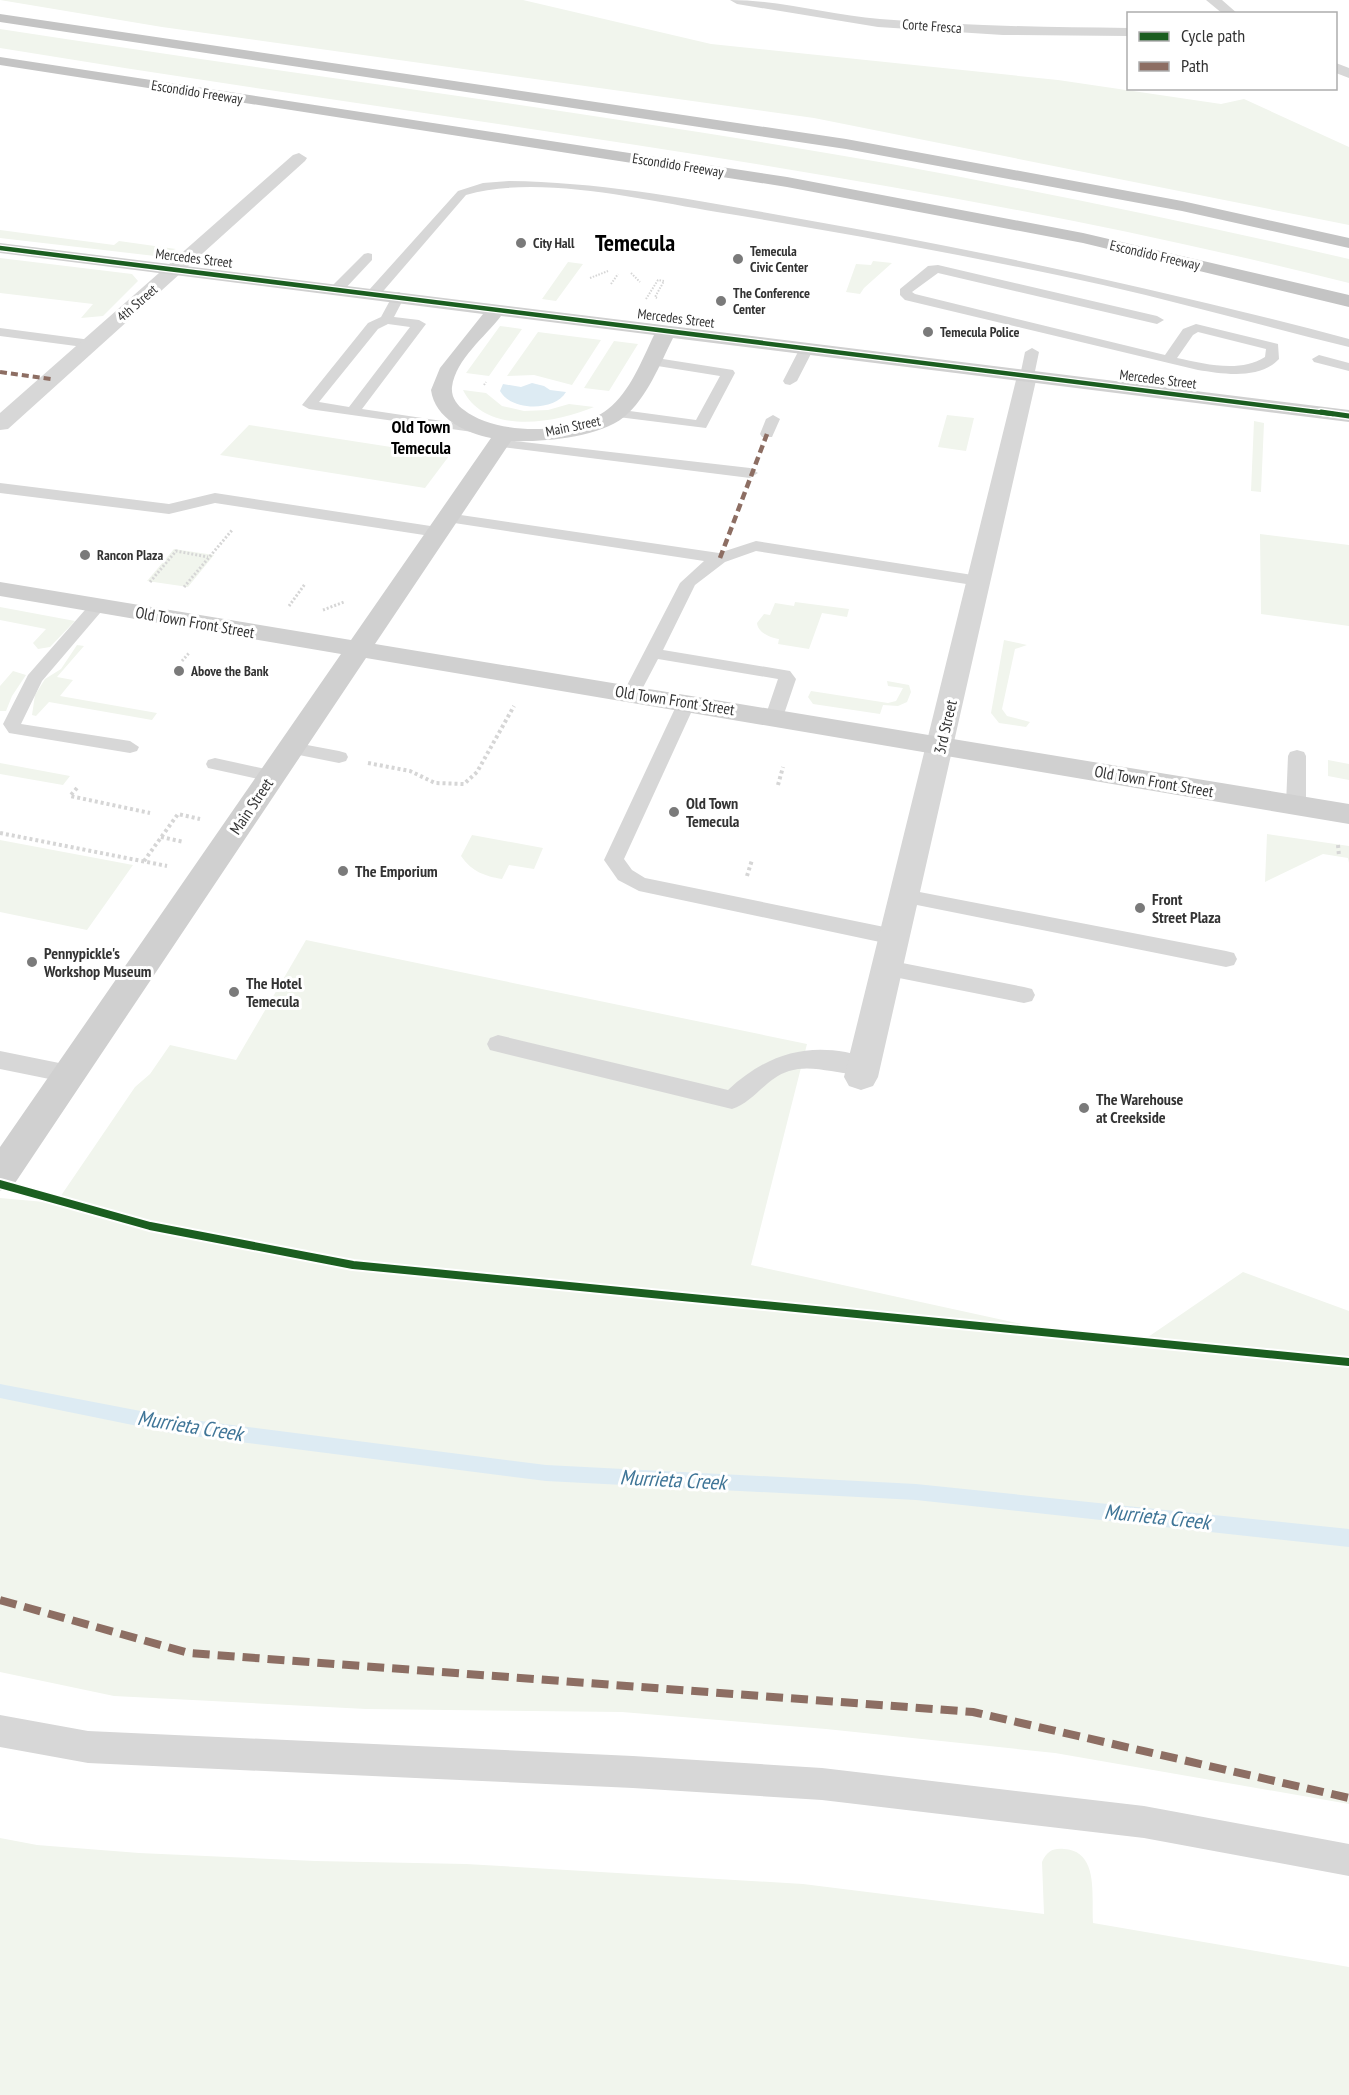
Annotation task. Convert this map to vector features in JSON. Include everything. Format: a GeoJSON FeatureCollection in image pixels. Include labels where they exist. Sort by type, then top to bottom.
{"type":"FeatureCollection","features":[{"type":"Feature","properties":{"kind":"highway"},"geometry":{"type":"LineString","coordinates":[[0,18],[811,137],[1101,190],[1349,243]]}},
{"type":"Feature","properties":{"kind":"highway","name":"Escondido Freeway"},"geometry":{"type":"LineString","coordinates":[[0,61],[787,182],[1083,238],[1349,301]]}},
{"type":"Feature","properties":{"kind":"street","name":"Corte Fresca"},"geometry":{"type":"LineString","coordinates":[[738,0],[878,23],[1003,31],[1127,32]]}},
{"type":"Feature","properties":{"kind":"street"},"geometry":{"type":"LineString","coordinates":[[1213,0],[1229,12]]}},
{"type":"Feature","properties":{"kind":"street","name":"4th Street"},"geometry":{"type":"LineString","coordinates":[[0,424],[299,158]]}},
{"type":"Feature","properties":{"kind":"street","name":"Mercedes Street"},"geometry":{"type":"LineString","coordinates":[[0,248],[1349,416]]}},
{"type":"Feature","properties":{"kind":"street","name":"Main Street"},"geometry":{"type":"LineString","coordinates":[[497,309],[444,375],[441,390],[445,403],[457,416],[498,437],[546,433],[610,418],[624,405],[666,331]]}},
{"type":"Feature","properties":{"kind":"street","name":"3rd Street"},"geometry":{"type":"LineString","coordinates":[[863,1071],[1027,376]]}},
{"type":"Feature","properties":{"kind":"street","name":"Main Street"},"geometry":{"type":"LineString","coordinates":[[0,1176],[442,525],[498,437]]}},
{"type":"Feature","properties":{"kind":"street","name":"Old Town Front Street"},"geometry":{"type":"LineString","coordinates":[[0,589],[1349,814]]}},
{"type":"Feature","properties":{"kind":"lane"},"geometry":{"type":"LineString","coordinates":[[374,293],[462,193],[480,186],[520,184],[650,198],[963,251],[1165,296],[1349,343]]}},
{"type":"Feature","properties":{"kind":"lane"},"geometry":{"type":"LineString","coordinates":[[337,289],[368,257]]}},
{"type":"Feature","properties":{"kind":"lane"},"geometry":{"type":"LineString","coordinates":[[1158,320],[938,268],[932,269],[905,292],[910,297],[1169,360],[1245,370],[1266,365],[1272,359],[1273,347],[1196,328],[1188,332],[1169,360]]}},
{"type":"Feature","properties":{"kind":"lane"},"geometry":{"type":"LineString","coordinates":[[386,320],[399,296]]}},
{"type":"Feature","properties":{"kind":"lane"},"geometry":{"type":"LineString","coordinates":[[353,411],[419,324],[386,320],[373,326],[309,405],[498,437],[750,473]]}},
{"type":"Feature","properties":{"kind":"lane"},"geometry":{"type":"LineString","coordinates":[[0,332],[91,344]]}},
{"type":"Feature","properties":{"kind":"lane"},"geometry":{"type":"LineString","coordinates":[[790,381],[807,348]]}},
{"type":"Feature","properties":{"kind":"lane"},"geometry":{"type":"LineString","coordinates":[[1027,376],[1032,352]]}},
{"type":"Feature","properties":{"kind":"lane"},"geometry":{"type":"LineString","coordinates":[[1319,359],[1349,367]]}},
{"type":"Feature","properties":{"kind":"lane"},"geometry":{"type":"LineString","coordinates":[[615,413],[701,425],[728,373],[650,362]]}},
{"type":"Feature","properties":{"kind":"lane"},"geometry":{"type":"LineString","coordinates":[[767,434],[773,419]]}},
{"type":"Feature","properties":{"kind":"lane"},"geometry":{"type":"LineString","coordinates":[[0,488],[169,509],[215,498],[720,558]]}},
{"type":"Feature","properties":{"kind":"lane"},"geometry":{"type":"LineString","coordinates":[[632,693],[688,583],[698,571],[741,549],[756,546],[979,581]]}},
{"type":"Feature","properties":{"kind":"lane"},"geometry":{"type":"LineString","coordinates":[[98,606],[34,679],[12,724],[16,729],[129,747]]}},
{"type":"Feature","properties":{"kind":"lane"},"geometry":{"type":"LineString","coordinates":[[651,653],[784,675],[787,679],[774,717]]}},
{"type":"Feature","properties":{"kind":"lane"},"geometry":{"type":"LineString","coordinates":[[687,702],[614,860],[625,875],[639,884],[894,937]]}},
{"type":"Feature","properties":{"kind":"lane"},"geometry":{"type":"LineString","coordinates":[[291,748],[339,757]]}},
{"type":"Feature","properties":{"kind":"lane"},"geometry":{"type":"LineString","coordinates":[[1296,805],[1297,756]]}},
{"type":"Feature","properties":{"kind":"lane"},"geometry":{"type":"LineString","coordinates":[[215,764],[272,776]]}},
{"type":"Feature","properties":{"kind":"lane"},"geometry":{"type":"LineString","coordinates":[[904,896],[1226,959]]}},
{"type":"Feature","properties":{"kind":"lane"},"geometry":{"type":"LineString","coordinates":[[887,968],[1024,995]]}},
{"type":"Feature","properties":{"kind":"lane"},"geometry":{"type":"LineString","coordinates":[[498,1044],[732,1100],[757,1075],[797,1058],[863,1071]]}},
{"type":"Feature","properties":{"kind":"lane"},"geometry":{"type":"LineString","coordinates":[[0,1060],[69,1074]]}},
{"type":"Feature","properties":{"kind":"lane"},"geometry":{"type":"LineString","coordinates":[[0,1731],[88,1747],[621,1772],[822,1784],[1144,1822],[1349,1860]]}},
{"type":"Feature","properties":{"kind":"path"},"geometry":{"type":"LineString","coordinates":[[590,278],[608,271]]}},
{"type":"Feature","properties":{"kind":"path"},"geometry":{"type":"LineString","coordinates":[[631,273],[640,282]]}},
{"type":"Feature","properties":{"kind":"path"},"geometry":{"type":"LineString","coordinates":[[611,284],[618,274]]}},
{"type":"Feature","properties":{"kind":"path"},"geometry":{"type":"LineString","coordinates":[[645,300],[658,280],[664,281],[655,297],[658,298]]}},
{"type":"Feature","properties":{"kind":"path"},"geometry":{"type":"LineString","coordinates":[[194,590],[182,589],[255,503]]}},
{"type":"Feature","properties":{"kind":"path"},"geometry":{"type":"LineString","coordinates":[[148,584],[176,551],[209,557]]}},
{"type":"Feature","properties":{"kind":"path"},"geometry":{"type":"LineString","coordinates":[[287,609],[305,584]]}},
{"type":"Feature","properties":{"kind":"path"},"geometry":{"type":"LineString","coordinates":[[182,661],[189,652]]}},
{"type":"Feature","properties":{"kind":"path"},"geometry":{"type":"LineString","coordinates":[[339,757],[410,771],[435,783],[464,784],[477,772],[516,703]]}},
{"type":"Feature","properties":{"kind":"path"},"geometry":{"type":"LineString","coordinates":[[778,785],[783,767]]}},
{"type":"Feature","properties":{"kind":"path"},"geometry":{"type":"LineString","coordinates":[[77,788],[70,796],[150,813]]}},
{"type":"Feature","properties":{"kind":"path"},"geometry":{"type":"LineString","coordinates":[[144,861],[178,814],[201,819]]}},
{"type":"Feature","properties":{"kind":"path"},"geometry":{"type":"LineString","coordinates":[[0,833],[158,864]]}},
{"type":"Feature","properties":{"kind":"path"},"geometry":{"type":"LineString","coordinates":[[161,837],[176,840]]}},
{"type":"Feature","properties":{"kind":"shaded area"},"geometry":{"type":"Polygon","coordinates":[[[0,0],[523,0],[711,44],[1058,80],[1221,104],[1244,99],[1349,147],[1349,225],[814,118],[162,27],[0,0]]]}},
{"type":"Feature","properties":{"kind":"shaded area"},"geometry":{"type":"Polygon","coordinates":[[[0,29],[669,127],[891,164],[1120,209],[1349,259],[1349,283],[1182,244],[1014,209],[846,179],[677,151],[0,48],[0,29]]]}},
{"type":"Feature","properties":{"kind":"shaded area"},"geometry":{"type":"Polygon","coordinates":[[[0,230],[114,245],[119,241],[176,249],[155,256],[0,238],[0,230]]]}},
{"type":"Feature","properties":{"kind":"shaded area"},"geometry":{"type":"Polygon","coordinates":[[[0,258],[132,274],[138,281],[103,316],[81,318],[93,304],[0,293],[0,258]]]}},
{"type":"Feature","properties":{"kind":"shaded area"},"geometry":{"type":"Polygon","coordinates":[[[873,261],[892,263],[860,294],[846,292],[856,264],[871,265],[873,261]]]}},
{"type":"Feature","properties":{"kind":"shaded area"},"geometry":{"type":"Polygon","coordinates":[[[568,262],[583,264],[556,301],[542,299],[568,262]]]}},
{"type":"Feature","properties":{"kind":"shaded area"},"geometry":{"type":"Polygon","coordinates":[[[500,326],[522,329],[489,376],[466,373],[500,326]]]}},
{"type":"Feature","properties":{"kind":"shaded area"},"geometry":{"type":"Polygon","coordinates":[[[538,332],[601,340],[572,385],[534,375],[507,376],[538,332]]]}},
{"type":"Feature","properties":{"kind":"shaded area"},"geometry":{"type":"Polygon","coordinates":[[[614,341],[638,344],[609,391],[584,388],[614,341]]]}},
{"type":"Feature","properties":{"kind":"shaded area"},"geometry":{"type":"Polygon","coordinates":[[[532,383],[550,390],[566,392],[552,403],[533,406],[513,402],[500,391],[503,384],[521,387],[532,383]]]}},
{"type":"Feature","properties":{"kind":"shaded area"},"geometry":{"type":"Polygon","coordinates":[[[463,390],[486,393],[502,406],[524,411],[548,410],[569,404],[594,407],[561,418],[542,421],[505,420],[488,414],[474,405],[463,390]]]}},
{"type":"Feature","properties":{"kind":"shaded area"},"geometry":{"type":"Polygon","coordinates":[[[947,415],[974,418],[966,451],[938,447],[947,415]]]}},
{"type":"Feature","properties":{"kind":"shaded area"},"geometry":{"type":"Polygon","coordinates":[[[1254,421],[1264,423],[1261,492],[1251,491],[1254,421]]]}},
{"type":"Feature","properties":{"kind":"shaded area"},"geometry":{"type":"Polygon","coordinates":[[[249,425],[449,456],[425,488],[220,455],[249,425]]]}},
{"type":"Feature","properties":{"kind":"shaded area"},"geometry":{"type":"Polygon","coordinates":[[[1260,534],[1349,545],[1349,626],[1261,614],[1260,534]]]}},
{"type":"Feature","properties":{"kind":"shaded area"},"geometry":{"type":"Polygon","coordinates":[[[174,549],[214,555],[188,587],[147,581],[174,549]]]}},
{"type":"Feature","properties":{"kind":"shaded area"},"geometry":{"type":"Polygon","coordinates":[[[795,602],[849,609],[847,617],[822,613],[809,649],[778,644],[779,639],[763,633],[757,623],[764,614],[770,615],[775,603],[794,606],[795,602]]]}},
{"type":"Feature","properties":{"kind":"shaded area"},"geometry":{"type":"Polygon","coordinates":[[[0,607],[75,621],[50,647],[38,649],[33,643],[46,629],[0,620],[0,607]]]}},
{"type":"Feature","properties":{"kind":"shaded area"},"geometry":{"type":"Polygon","coordinates":[[[1004,640],[1027,645],[1015,649],[1002,709],[1007,716],[1030,722],[1026,727],[999,723],[991,713],[1004,640]]]}},
{"type":"Feature","properties":{"kind":"shaded area"},"geometry":{"type":"Polygon","coordinates":[[[77,645],[84,646],[57,677],[73,680],[60,696],[157,713],[152,720],[49,702],[36,716],[32,715],[35,695],[45,679],[61,669],[77,645]]]}},
{"type":"Feature","properties":{"kind":"shaded area"},"geometry":{"type":"Polygon","coordinates":[[[13,671],[26,675],[12,696],[6,711],[0,711],[0,686],[13,671]]]}},
{"type":"Feature","properties":{"kind":"shaded area"},"geometry":{"type":"Polygon","coordinates":[[[887,681],[909,685],[911,692],[907,702],[898,706],[883,705],[880,714],[813,704],[808,697],[811,691],[888,703],[896,701],[903,688],[888,686],[887,681]]]}},
{"type":"Feature","properties":{"kind":"shaded area"},"geometry":{"type":"Polygon","coordinates":[[[1328,760],[1349,764],[1349,780],[1328,776],[1328,760]]]}},
{"type":"Feature","properties":{"kind":"shaded area"},"geometry":{"type":"Polygon","coordinates":[[[0,763],[70,776],[63,785],[0,774],[0,763]]]}},
{"type":"Feature","properties":{"kind":"shaded area"},"geometry":{"type":"Polygon","coordinates":[[[1267,834],[1349,846],[1349,863],[1348,858],[1323,854],[1265,882],[1267,834]]]}},
{"type":"Feature","properties":{"kind":"shaded area"},"geometry":{"type":"Polygon","coordinates":[[[472,835],[543,848],[534,869],[509,865],[502,879],[479,872],[461,856],[472,835]]]}},
{"type":"Feature","properties":{"kind":"shaded area"},"geometry":{"type":"Polygon","coordinates":[[[0,840],[133,865],[87,930],[0,912],[0,840]]]}},
{"type":"Feature","properties":{"kind":"shaded area"},"geometry":{"type":"Polygon","coordinates":[[[306,940],[807,1044],[751,1265],[1132,1348],[1243,1272],[1349,1311],[1349,1804],[1055,1753],[826,1729],[622,1712],[366,1709],[114,1696],[0,1672],[0,1198],[56,1203],[135,1087],[150,1074],[170,1045],[236,1060],[306,940]]]}},
{"type":"Feature","properties":{"kind":"shaded area"},"geometry":{"type":"Polygon","coordinates":[[[0,1838],[37,1845],[139,1853],[315,1861],[466,1864],[803,1884],[1044,1914],[1042,1862],[1051,1851],[1064,1849],[1076,1852],[1088,1867],[1091,1877],[1093,1923],[1349,1967],[1349,2095],[0,2095],[0,1838]]]}},
{"type":"Feature","properties":{"kind":"waterway","name":"Murrieta Creek"},"geometry":{"type":"LineString","coordinates":[[0,1391],[177,1426],[546,1473],[916,1492],[1349,1538]]}},
{"type":"Feature","properties":{"kind":"marked path"},"geometry":{"type":"LineString","coordinates":[[0,372],[51,379]]}},
{"type":"Feature","properties":{"kind":"marked path"},"geometry":{"type":"LineString","coordinates":[[720,558],[767,434]]}},
{"type":"Feature","properties":{"kind":"marked path"},"geometry":{"type":"LineString","coordinates":[[0,1600],[189,1653],[973,1712],[1349,1798]]}},
{"type":"Feature","properties":{"kind":"cycle path"},"geometry":{"type":"LineString","coordinates":[[0,248],[1349,416]]}},
{"type":"Feature","properties":{"kind":"cycle path"},"geometry":{"type":"LineString","coordinates":[[0,1184],[150,1226],[353,1265],[1349,1362]]}},
{"type":"Feature","properties":{"kind":"place","name":"City Hall"},"geometry":{"type":"Point","coordinates":[521,243]}},
{"type":"Feature","properties":{"kind":"place","name":"Temecula Civic Center"},"geometry":{"type":"Point","coordinates":[738,259]}},
{"type":"Feature","properties":{"kind":"place","name":"The Conference Center"},"geometry":{"type":"Point","coordinates":[721,301]}},
{"type":"Feature","properties":{"kind":"place","name":"Temecula Police"},"geometry":{"type":"Point","coordinates":[928,332]}},
{"type":"Feature","properties":{"kind":"place","name":"Rancon Plaza"},"geometry":{"type":"Point","coordinates":[85,555]}},
{"type":"Feature","properties":{"kind":"place","name":"Above the Bank"},"geometry":{"type":"Point","coordinates":[179,671]}},
{"type":"Feature","properties":{"kind":"place","name":"Old Town Temecula"},"geometry":{"type":"Point","coordinates":[674,812]}},
{"type":"Feature","properties":{"kind":"place","name":"The Emporium"},"geometry":{"type":"Point","coordinates":[343,871]}},
{"type":"Feature","properties":{"kind":"place","name":"Front Street Plaza"},"geometry":{"type":"Point","coordinates":[1140,908]}},
{"type":"Feature","properties":{"kind":"place","name":"Pennypickle's Workshop Museum"},"geometry":{"type":"Point","coordinates":[32,962]}},
{"type":"Feature","properties":{"kind":"place","name":"The Hotel Temecula"},"geometry":{"type":"Point","coordinates":[234,992]}},
{"type":"Feature","properties":{"kind":"place","name":"The Warehouse at Creekside"},"geometry":{"type":"Point","coordinates":[1084,1108]}},
{"type":"Feature","properties":{"kind":"district","name":"Temecula"},"geometry":{"type":"Point","coordinates":[635,243]}},
{"type":"Feature","properties":{"kind":"district","name":"Old Town Temecula"},"geometry":{"type":"Point","coordinates":[421,437]}}]}
